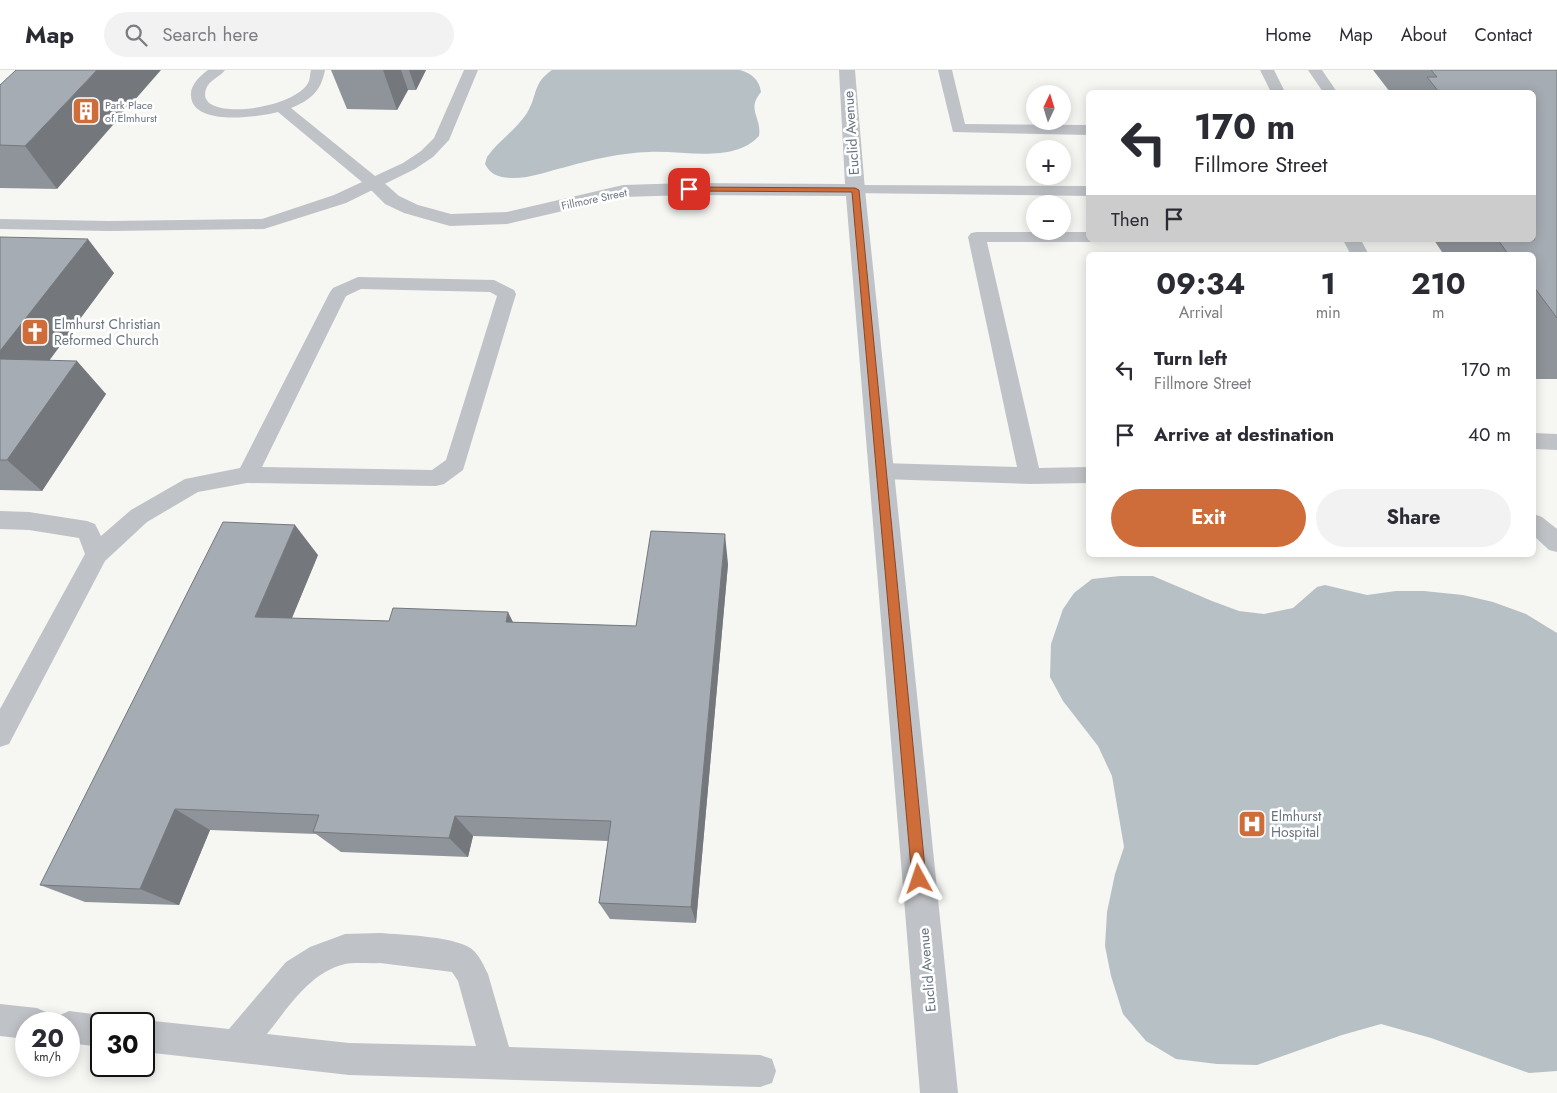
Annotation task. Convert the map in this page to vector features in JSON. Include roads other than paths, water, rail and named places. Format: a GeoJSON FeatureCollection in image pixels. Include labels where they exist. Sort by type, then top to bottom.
{"type":"FeatureCollection","features":[{"type":"Feature","properties":{"kind":"street","name":"Euclid Avenue"},"geometry":{"type":"LineString","coordinates":[[847,70],[855,190],[939,1093]]}},
{"type":"Feature","properties":{"kind":"street","name":"Fillmore Street"},"geometry":{"type":"LineString","coordinates":[[374,184],[392,200],[411,209],[450,220],[507,218],[623,191],[689,189],[855,190]]}},
{"type":"Feature","properties":{"kind":"lane"},"geometry":{"type":"LineString","coordinates":[[218,70],[200,84],[196,93],[199,102],[208,108],[222,113],[241,114],[281,107],[299,99],[312,89],[319,79],[318,70]]}},
{"type":"Feature","properties":{"kind":"lane"},"geometry":{"type":"LineString","coordinates":[[0,224],[109,226],[264,224],[340,199],[374,184],[427,154],[441,140],[471,70]]}},
{"type":"Feature","properties":{"kind":"lane"},"geometry":{"type":"LineString","coordinates":[[946,70],[958,129],[1086,130]]}},
{"type":"Feature","properties":{"kind":"lane"},"geometry":{"type":"LineString","coordinates":[[1267,70],[1277,90]]}},
{"type":"Feature","properties":{"kind":"lane"},"geometry":{"type":"LineString","coordinates":[[1315,70],[1329,90]]}},
{"type":"Feature","properties":{"kind":"lane"},"geometry":{"type":"LineString","coordinates":[[281,107],[374,184]]}},
{"type":"Feature","properties":{"kind":"lane"},"geometry":{"type":"LineString","coordinates":[[855,190],[1086,191]]}},
{"type":"Feature","properties":{"kind":"lane"},"geometry":{"type":"LineString","coordinates":[[1030,476],[977,238],[1086,237]]}},
{"type":"Feature","properties":{"kind":"lane"},"geometry":{"type":"LineString","coordinates":[[0,735],[97,554],[139,516],[193,485],[247,475],[436,478],[455,464],[507,294],[494,286],[358,283],[339,292],[247,475]]}},
{"type":"Feature","properties":{"kind":"lane"},"geometry":{"type":"LineString","coordinates":[[1536,441],[1557,442]]}},
{"type":"Feature","properties":{"kind":"lane"},"geometry":{"type":"LineString","coordinates":[[881,471],[1086,476]]}},
{"type":"Feature","properties":{"kind":"lane"},"geometry":{"type":"LineString","coordinates":[[0,520],[29,521],[87,530],[97,554]]}},
{"type":"Feature","properties":{"kind":"lane"},"geometry":{"type":"LineString","coordinates":[[1536,526],[1557,543]]}},
{"type":"Feature","properties":{"kind":"lane"},"geometry":{"type":"LineString","coordinates":[[236,1046],[296,973],[321,958],[345,949],[380,948],[448,955],[462,960],[472,974],[497,1063]]}},
{"type":"Feature","properties":{"kind":"lane"},"geometry":{"type":"LineString","coordinates":[[0,1020],[15,1022]]}},
{"type":"Feature","properties":{"kind":"lane"},"geometry":{"type":"LineString","coordinates":[[155,1037],[349,1059],[760,1071]]}},
{"type":"Feature","properties":{"kind":"place","name":"Park Place of Elmhurst"},"geometry":{"type":"Point","coordinates":[86,111]}},
{"type":"Feature","properties":{"kind":"place","name":"Elmhurst Christian Reformed Church"},"geometry":{"type":"Point","coordinates":[35,332]}},
{"type":"Feature","properties":{"kind":"place","name":"Elmhurst Hospital"},"geometry":{"type":"Point","coordinates":[1252,824]}}]}
